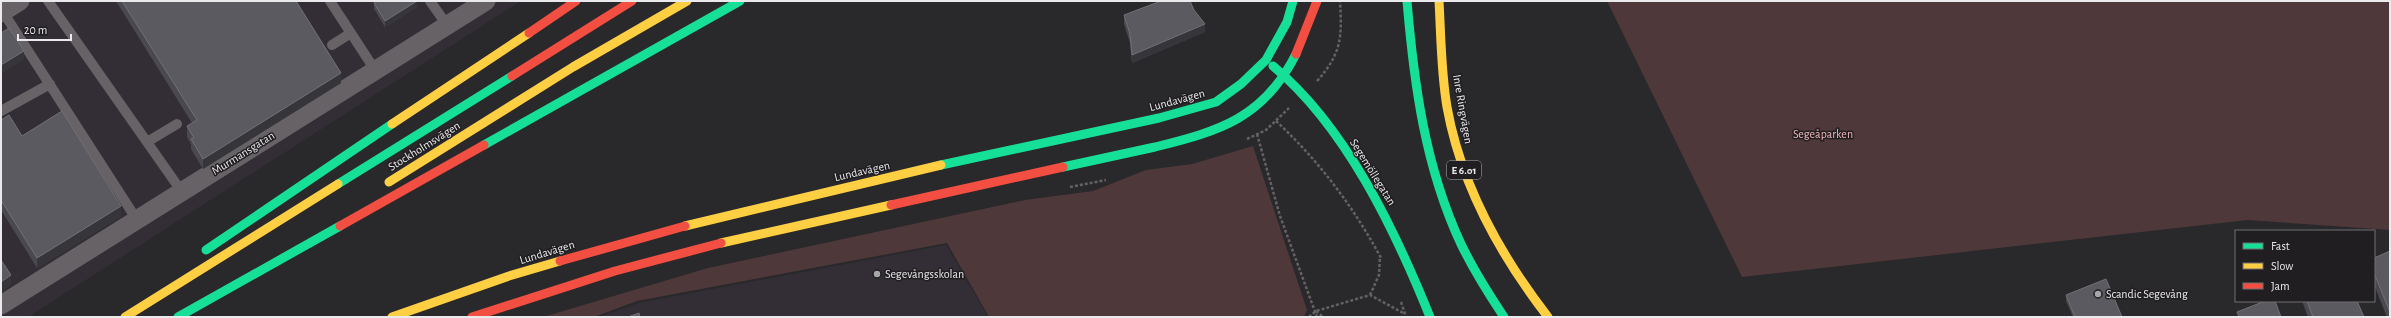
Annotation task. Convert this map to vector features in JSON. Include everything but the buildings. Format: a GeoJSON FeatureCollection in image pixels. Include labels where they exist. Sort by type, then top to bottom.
{"type":"FeatureCollection","features":[{"type":"Feature","properties":{"kind":"main road"},"geometry":{"type":"LineString","coordinates":[[198,256],[576,1]]}},
{"type":"Feature","properties":{"kind":"main road","name":"Stockholmsvägen"},"geometry":{"type":"LineString","coordinates":[[125,317],[632,1]]}},
{"type":"Feature","properties":{"kind":"main road","name":"Stockholmsvägen"},"geometry":{"type":"LineString","coordinates":[[384,186],[573,67],[687,1]]}},
{"type":"Feature","properties":{"kind":"main road"},"geometry":{"type":"LineString","coordinates":[[178,317],[740,1]]}},
{"type":"Feature","properties":{"kind":"main road","name":"Lundavägen"},"geometry":{"type":"LineString","coordinates":[[392,317],[509,276],[640,237],[899,175],[1152,120],[1216,102],[1241,84],[1266,60],[1287,22],[1293,1]]}},
{"type":"Feature","properties":{"kind":"main road"},"geometry":{"type":"LineString","coordinates":[[472,317],[616,271],[703,247],[1145,148],[1217,130],[1250,112],[1284,75],[1298,54],[1317,1]]}},
{"type":"Feature","properties":{"kind":"main road","name":"E 6.01"},"geometry":{"type":"LineString","coordinates":[[1407,1],[1417,105],[1436,180],[1447,216],[1465,254],[1504,317]]}},
{"type":"Feature","properties":{"kind":"main road","name":"Inre Ringvägen"},"geometry":{"type":"LineString","coordinates":[[1439,1],[1444,74],[1450,120],[1465,173],[1489,230],[1529,293],[1548,317]]}},
{"type":"Feature","properties":{"kind":"main road","name":"Segemöllegatan"},"geometry":{"type":"LineString","coordinates":[[1266,60],[1303,94],[1336,137],[1386,215],[1411,268],[1430,317]]}},
{"type":"Feature","properties":{"kind":"main road"},"geometry":{"type":"LineString","coordinates":[[178,317],[324,224]]}},
{"type":"Feature","properties":{"kind":"main road"},"geometry":{"type":"LineString","coordinates":[[113,317],[149,290]]}},
{"type":"Feature","properties":{"kind":"street"},"geometry":{"type":"LineString","coordinates":[[2,12],[20,1]]}},
{"type":"Feature","properties":{"kind":"street","name":"Murmansgatan"},"geometry":{"type":"LineString","coordinates":[[1,305],[486,1]]}},
{"type":"Feature","properties":{"kind":"lane"},"geometry":{"type":"LineString","coordinates":[[48,1],[182,192]]}},
{"type":"Feature","properties":{"kind":"lane"},"geometry":{"type":"LineString","coordinates":[[330,1],[376,70]]}},
{"type":"Feature","properties":{"kind":"lane"},"geometry":{"type":"LineString","coordinates":[[430,1],[447,26]]}},
{"type":"Feature","properties":{"kind":"lane"},"geometry":{"type":"LineString","coordinates":[[2,12],[137,220]]}},
{"type":"Feature","properties":{"kind":"lane"},"geometry":{"type":"LineString","coordinates":[[332,45],[351,33]]}},
{"type":"Feature","properties":{"kind":"lane"},"geometry":{"type":"LineString","coordinates":[[1,111],[50,84]]}},
{"type":"Feature","properties":{"kind":"lane"},"geometry":{"type":"LineString","coordinates":[[147,142],[177,124]]}},
{"type":"Feature","properties":{"kind":"path"},"geometry":{"type":"LineString","coordinates":[[1340,1],[1341,35],[1339,49],[1330,66],[1276,121],[1326,173],[1342,194],[1380,256],[1379,275],[1370,295]]}},
{"type":"Feature","properties":{"kind":"path"},"geometry":{"type":"LineString","coordinates":[[1257,134],[1280,216],[1316,311],[1316,317]]}},
{"type":"Feature","properties":{"kind":"path"},"geometry":{"type":"LineString","coordinates":[[1309,317],[1316,311],[1370,295],[1406,316]]}},
{"type":"Feature","properties":{"kind":"path"},"geometry":{"type":"LineString","coordinates":[[1316,311],[1323,317]]}},
{"type":"Feature","properties":{"kind":"shaded area"},"geometry":{"type":"Polygon","coordinates":[[[1,1],[521,1],[28,317],[1,317],[1,1]]]}},
{"type":"Feature","properties":{"kind":"shaded area","name":"Segevångsskolan"},"geometry":{"type":"Polygon","coordinates":[[[946,245],[988,317],[600,317],[638,303],[946,245]]]}},
{"type":"Feature","properties":{"kind":"green space","name":"Segeåparken"},"geometry":{"type":"Polygon","coordinates":[[[1607,1],[2390,1],[2390,230],[2248,220],[1742,277],[1607,1]]]}},
{"type":"Feature","properties":{"kind":"green space"},"geometry":{"type":"Polygon","coordinates":[[[1253,146],[1307,310],[1304,317],[989,317],[947,243],[637,301],[594,317],[543,317],[708,268],[1025,200],[1093,191],[1146,170],[1192,164],[1253,146]]]}},
{"type":"Feature","properties":{"kind":"traffic: fast"},"geometry":{"type":"LineString","coordinates":[[484,145],[740,1]]}},
{"type":"Feature","properties":{"kind":"traffic: fast"},"geometry":{"type":"LineString","coordinates":[[941,165],[1159,118],[1216,102],[1241,84],[1266,60],[1287,22],[1293,1]]}},
{"type":"Feature","properties":{"kind":"traffic: fast"},"geometry":{"type":"LineString","coordinates":[[1407,1],[1413,63],[1423,125],[1438,185],[1461,244],[1481,281],[1504,317]]}},
{"type":"Feature","properties":{"kind":"traffic: fast"},"geometry":{"type":"LineString","coordinates":[[1063,167],[1155,147],[1200,135],[1220,127],[1238,118],[1270,93],[1283,76],[1296,54]]}},
{"type":"Feature","properties":{"kind":"traffic: fast"},"geometry":{"type":"LineString","coordinates":[[1273,66],[1299,91],[1346,149],[1384,215],[1430,317]]}},
{"type":"Feature","properties":{"kind":"traffic: fast"},"geometry":{"type":"LineString","coordinates":[[338,184],[512,76]]}},
{"type":"Feature","properties":{"kind":"traffic: fast"},"geometry":{"type":"LineString","coordinates":[[206,250],[392,124]]}},
{"type":"Feature","properties":{"kind":"traffic: fast"},"geometry":{"type":"LineString","coordinates":[[178,317],[340,226]]}},
{"type":"Feature","properties":{"kind":"traffic: slow"},"geometry":{"type":"LineString","coordinates":[[389,182],[573,67],[687,1]]}},
{"type":"Feature","properties":{"kind":"traffic: slow"},"geometry":{"type":"LineString","coordinates":[[1439,1],[1442,67],[1445,94],[1453,136],[1462,164],[1472,191],[1499,244],[1530,293],[1548,317]]}},
{"type":"Feature","properties":{"kind":"traffic: slow"},"geometry":{"type":"LineString","coordinates":[[392,124],[529,33]]}},
{"type":"Feature","properties":{"kind":"traffic: slow"},"geometry":{"type":"LineString","coordinates":[[685,226],[941,165]]}},
{"type":"Feature","properties":{"kind":"traffic: slow"},"geometry":{"type":"LineString","coordinates":[[125,317],[338,184]]}},
{"type":"Feature","properties":{"kind":"traffic: slow"},"geometry":{"type":"LineString","coordinates":[[721,243],[891,205]]}},
{"type":"Feature","properties":{"kind":"traffic: slow"},"geometry":{"type":"LineString","coordinates":[[392,317],[509,276],[560,261]]}},
{"type":"Feature","properties":{"kind":"traffic: jam"},"geometry":{"type":"LineString","coordinates":[[529,33],[576,1]]}},
{"type":"Feature","properties":{"kind":"traffic: jam"},"geometry":{"type":"LineString","coordinates":[[512,76],[632,1]]}},
{"type":"Feature","properties":{"kind":"traffic: jam"},"geometry":{"type":"LineString","coordinates":[[1296,54],[1317,1]]}},
{"type":"Feature","properties":{"kind":"traffic: jam"},"geometry":{"type":"LineString","coordinates":[[340,226],[484,145]]}},
{"type":"Feature","properties":{"kind":"traffic: jam"},"geometry":{"type":"LineString","coordinates":[[891,205],[1063,167]]}},
{"type":"Feature","properties":{"kind":"traffic: jam"},"geometry":{"type":"LineString","coordinates":[[560,261],[685,226]]}},
{"type":"Feature","properties":{"kind":"traffic: jam"},"geometry":{"type":"LineString","coordinates":[[472,317],[615,271],[721,243]]}},
{"type":"Feature","properties":{"kind":"place","name":"Segevångsskolan"},"geometry":{"type":"Point","coordinates":[877,274]}},
{"type":"Feature","properties":{"kind":"place","name":"Scandic Segevång"},"geometry":{"type":"Point","coordinates":[2098,294]}}]}
